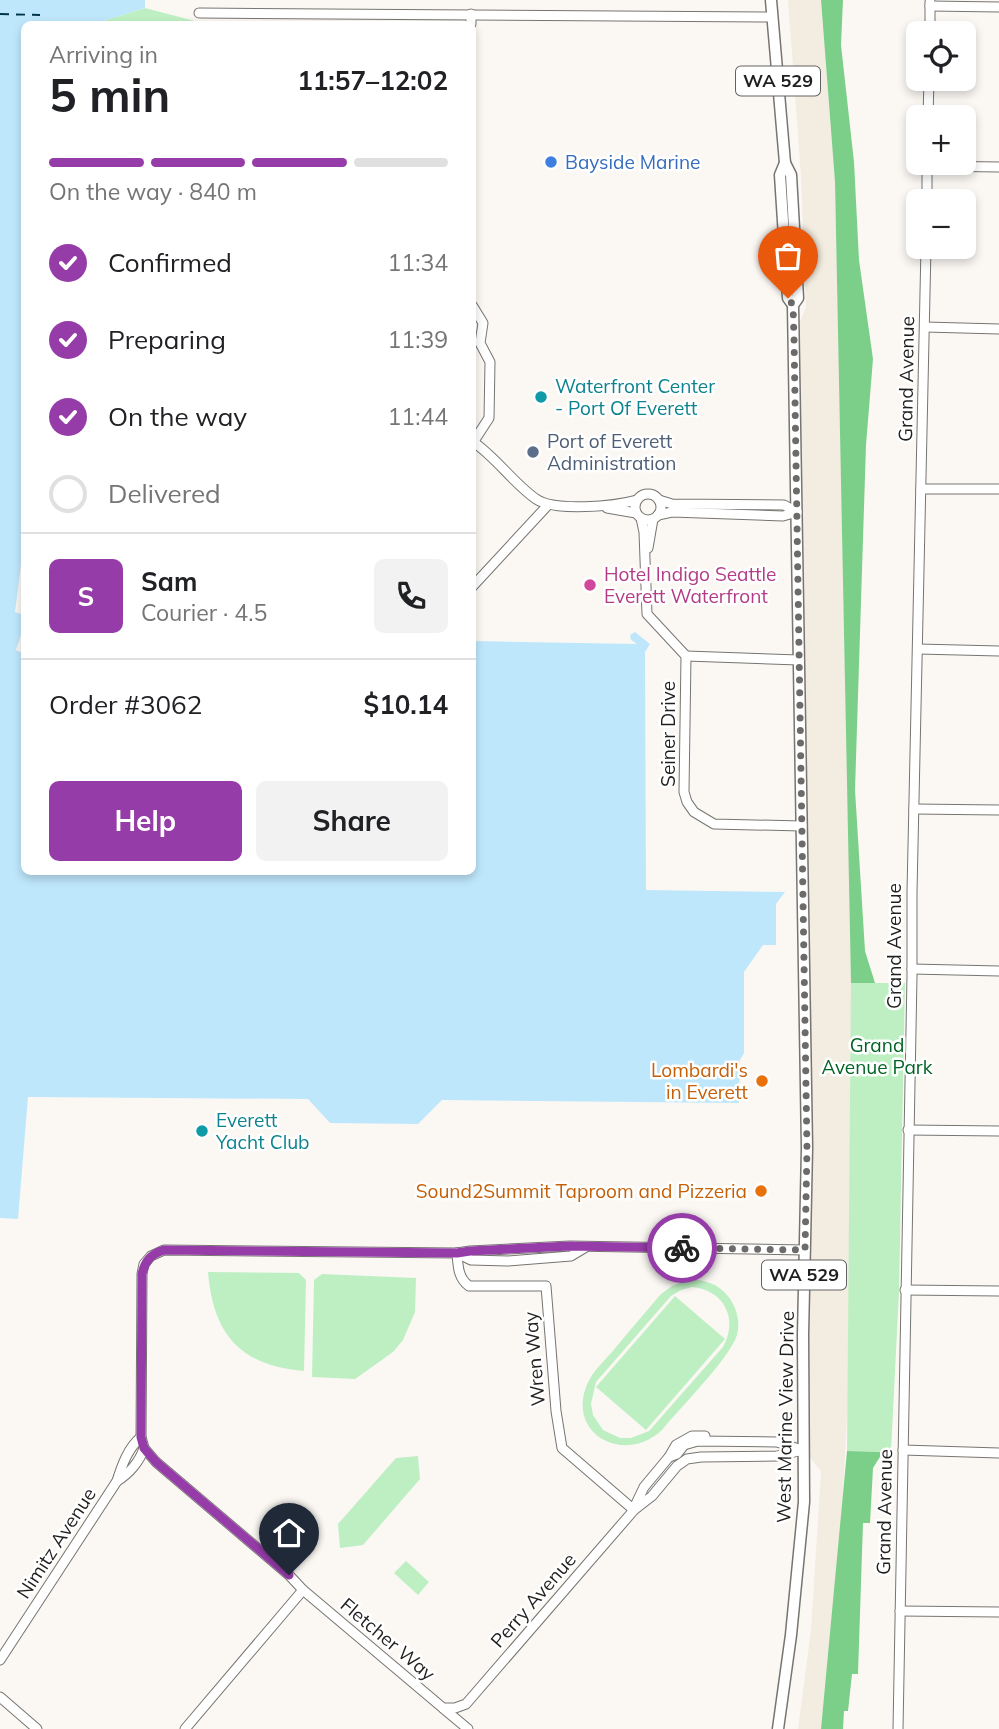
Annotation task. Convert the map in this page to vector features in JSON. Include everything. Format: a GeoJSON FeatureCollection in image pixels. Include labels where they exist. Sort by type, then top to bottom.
{"type":"FeatureCollection","features":[{"type":"Feature","properties":{"kind":"main road","name":"West Marine View Drive"},"geometry":{"type":"LineString","coordinates":[[771,0],[785,163],[780,175],[788,298],[793,305],[807,1149],[804,1502],[779,1725]]}},
{"type":"Feature","properties":{"kind":"street"},"geometry":{"type":"LineString","coordinates":[[930,21],[930,3],[999,7]]}},
{"type":"Feature","properties":{"kind":"street"},"geometry":{"type":"LineString","coordinates":[[199,13],[772,17]]}},
{"type":"Feature","properties":{"kind":"street"},"geometry":{"type":"LineString","coordinates":[[471,14],[471,21]]}},
{"type":"Feature","properties":{"kind":"street"},"geometry":{"type":"LineString","coordinates":[[976,166],[999,167]]}},
{"type":"Feature","properties":{"kind":"street","name":"Grand Avenue"},"geometry":{"type":"LineString","coordinates":[[898,1729],[926,259]]}},
{"type":"Feature","properties":{"kind":"street"},"geometry":{"type":"LineString","coordinates":[[476,312],[483,323],[480,343],[491,362],[489,418],[476,437]]}},
{"type":"Feature","properties":{"kind":"street"},"geometry":{"type":"LineString","coordinates":[[925,327],[999,329]]}},
{"type":"Feature","properties":{"kind":"street"},"geometry":{"type":"LineString","coordinates":[[476,444],[533,497],[548,505],[598,506],[637,500],[649,494],[672,504],[784,505],[797,512]]}},
{"type":"Feature","properties":{"kind":"street"},"geometry":{"type":"LineString","coordinates":[[921,489],[999,489]]}},
{"type":"Feature","properties":{"kind":"street"},"geometry":{"type":"LineString","coordinates":[[637,500],[639,515]]}},
{"type":"Feature","properties":{"kind":"street"},"geometry":{"type":"LineString","coordinates":[[656,517],[661,508],[659,500]]}},
{"type":"Feature","properties":{"kind":"street"},"geometry":{"type":"LineString","coordinates":[[476,583],[548,505]]}},
{"type":"Feature","properties":{"kind":"street"},"geometry":{"type":"LineString","coordinates":[[598,506],[656,517],[672,512],[783,516],[797,512]]}},
{"type":"Feature","properties":{"kind":"street","name":"Seiner Drive"},"geometry":{"type":"LineString","coordinates":[[639,515],[645,556],[648,614],[686,656],[684,792],[687,802],[694,812],[714,824],[802,826]]}},
{"type":"Feature","properties":{"kind":"street","name":"Seiner Drive"},"geometry":{"type":"LineString","coordinates":[[645,556],[656,517]]}},
{"type":"Feature","properties":{"kind":"street"},"geometry":{"type":"LineString","coordinates":[[918,649],[999,651]]}},
{"type":"Feature","properties":{"kind":"street"},"geometry":{"type":"LineString","coordinates":[[686,656],[799,660]]}},
{"type":"Feature","properties":{"kind":"street"},"geometry":{"type":"LineString","coordinates":[[914,809],[999,810]]}},
{"type":"Feature","properties":{"kind":"street"},"geometry":{"type":"LineString","coordinates":[[912,969],[999,971]]}},
{"type":"Feature","properties":{"kind":"street"},"geometry":{"type":"LineString","coordinates":[[908,1130],[999,1131]]}},
{"type":"Feature","properties":{"kind":"street","name":"Fletcher Way"},"geometry":{"type":"LineString","coordinates":[[455,1708],[443,1708],[303,1590],[289,1575],[156,1462],[144,1448],[141,1437],[142,1274],[150,1256],[164,1250],[457,1253],[586,1247],[805,1250]]}},
{"type":"Feature","properties":{"kind":"street","name":"Wren Way"},"geometry":{"type":"LineString","coordinates":[[457,1253],[459,1272],[469,1286],[546,1286],[556,1411],[562,1448],[634,1510]]}},
{"type":"Feature","properties":{"kind":"street"},"geometry":{"type":"LineString","coordinates":[[905,1290],[999,1292]]}},
{"type":"Feature","properties":{"kind":"street"},"geometry":{"type":"LineString","coordinates":[[634,1510],[644,1487],[670,1457],[676,1445],[691,1436],[717,1437],[722,1441],[777,1442],[803,1450]]}},
{"type":"Feature","properties":{"kind":"street","name":"Nimitz Avenue"},"geometry":{"type":"LineString","coordinates":[[0,1660],[117,1480],[122,1465],[135,1442],[141,1437]]}},
{"type":"Feature","properties":{"kind":"street","name":"Nimitz Avenue"},"geometry":{"type":"LineString","coordinates":[[117,1480],[126,1476],[144,1448]]}},
{"type":"Feature","properties":{"kind":"street"},"geometry":{"type":"LineString","coordinates":[[634,1510],[652,1496],[677,1466],[687,1459],[777,1456],[803,1450]]}},
{"type":"Feature","properties":{"kind":"street"},"geometry":{"type":"LineString","coordinates":[[902,1450],[999,1453]]}},
{"type":"Feature","properties":{"kind":"street","name":"Perry Avenue"},"geometry":{"type":"LineString","coordinates":[[455,1708],[466,1704],[634,1510]]}},
{"type":"Feature","properties":{"kind":"street"},"geometry":{"type":"LineString","coordinates":[[184,1729],[303,1590]]}},
{"type":"Feature","properties":{"kind":"street"},"geometry":{"type":"LineString","coordinates":[[900,1611],[999,1612]]}},
{"type":"Feature","properties":{"kind":"street"},"geometry":{"type":"LineString","coordinates":[[0,1697],[37,1729]]}},
{"type":"Feature","properties":{"kind":"street"},"geometry":{"type":"LineString","coordinates":[[443,1708],[468,1729]]}},
{"type":"Feature","properties":{"kind":"shaded area"},"geometry":{"type":"Polygon","coordinates":[[[788,0],[821,0],[835,182],[848,814],[856,1245],[842,1512],[821,1729],[798,1729],[811,1630],[821,1471],[806,1453],[794,337],[806,307],[801,176],[788,0]]]}},
{"type":"Feature","properties":{"kind":"green space"},"geometry":{"type":"Polygon","coordinates":[[[821,0],[843,0],[841,45],[854,162],[859,260],[873,359],[866,445],[855,790],[865,951],[875,983],[851,983],[835,182],[821,0]]]}},
{"type":"Feature","properties":{"kind":"green space"},"geometry":{"type":"Polygon","coordinates":[[[145,8],[195,21],[103,21],[145,8]]]}},
{"type":"Feature","properties":{"kind":"green space","name":"Grand Avenue Park"},"geometry":{"type":"Polygon","coordinates":[[[851,983],[905,983],[899,1292],[891,1452],[847,1451],[851,983]]]}},
{"type":"Feature","properties":{"kind":"green space"},"geometry":{"type":"Polygon","coordinates":[[[208,1272],[299,1273],[306,1280],[304,1371],[263,1362],[234,1343],[216,1313],[208,1272]]]}},
{"type":"Feature","properties":{"kind":"green space"},"geometry":{"type":"Polygon","coordinates":[[[322,1274],[416,1278],[415,1312],[403,1340],[393,1352],[355,1379],[312,1377],[314,1280],[322,1274]]]}},
{"type":"Feature","properties":{"kind":"green space"},"geometry":{"type":"Polygon","coordinates":[[[693,1280],[719,1287],[735,1309],[738,1319],[737,1335],[715,1370],[662,1430],[647,1440],[632,1445],[603,1440],[592,1431],[585,1419],[583,1404],[588,1382],[661,1294],[672,1286],[693,1280]],[[692,1287],[671,1296],[596,1382],[591,1404],[593,1415],[603,1430],[620,1438],[631,1438],[649,1431],[723,1347],[729,1326],[726,1308],[713,1294],[692,1287]]]}},
{"type":"Feature","properties":{"kind":"green space"},"geometry":{"type":"Polygon","coordinates":[[[675,1296],[725,1339],[646,1430],[596,1387],[675,1296]]]}},
{"type":"Feature","properties":{"kind":"green space"},"geometry":{"type":"Polygon","coordinates":[[[847,1451],[883,1452],[873,1468],[870,1523],[863,1523],[858,1674],[852,1674],[843,1729],[821,1729],[847,1451]]]}},
{"type":"Feature","properties":{"kind":"green space"},"geometry":{"type":"Polygon","coordinates":[[[418,1456],[420,1479],[363,1545],[340,1548],[338,1524],[396,1458],[418,1456]]]}},
{"type":"Feature","properties":{"kind":"green space"},"geometry":{"type":"Polygon","coordinates":[[[406,1561],[429,1582],[418,1595],[394,1573],[406,1561]]]}},
{"type":"Feature","properties":{"kind":"water"},"geometry":{"type":"Polygon","coordinates":[[[0,0],[145,0],[145,8],[103,21],[21,21],[21,564],[15,612],[21,614],[21,634],[16,650],[21,652],[21,875],[476,875],[476,641],[637,644],[631,640],[630,635],[635,632],[650,644],[645,652],[646,890],[785,892],[776,904],[776,945],[763,945],[744,972],[744,1053],[740,1060],[739,1103],[442,1100],[418,1124],[330,1123],[308,1099],[28,1097],[18,1219],[0,1218],[0,0]]]}},
{"type":"Feature","properties":{"kind":"ferry route"},"geometry":{"type":"LineString","coordinates":[[0,14],[40,15]]}},
{"type":"Feature","properties":{"kind":"way so far"},"geometry":{"type":"LineString","coordinates":[[682,1248],[805,1250],[807,1149],[794,337],[793,305],[788,298]]}},
{"type":"Feature","properties":{"kind":"place","name":"Bayside Marine"},"geometry":{"type":"Point","coordinates":[551,162]}},
{"type":"Feature","properties":{"kind":"place","name":"Waterfront Center - Port Of Everett"},"geometry":{"type":"Point","coordinates":[541,397]}},
{"type":"Feature","properties":{"kind":"place","name":"Port of Everett Administration"},"geometry":{"type":"Point","coordinates":[533,452]}},
{"type":"Feature","properties":{"kind":"place","name":"Hotel Indigo Seattle Everett Waterfront"},"geometry":{"type":"Point","coordinates":[590,585]}},
{"type":"Feature","properties":{"kind":"place","name":"Lombardi's in Everett"},"geometry":{"type":"Point","coordinates":[762,1081]}},
{"type":"Feature","properties":{"kind":"place","name":"Everett Yacht Club"},"geometry":{"type":"Point","coordinates":[202,1131]}},
{"type":"Feature","properties":{"kind":"place","name":"Sound2Summit Taproom and Pizzeria"},"geometry":{"type":"Point","coordinates":[761,1191]}},
{"type":"Feature","properties":{"kind":"route"},"geometry":{"type":"LineString","coordinates":[[289,1575],[156,1462],[144,1448],[141,1437],[142,1274],[150,1256],[164,1250],[457,1253],[570,1246],[682,1248]]}}]}
